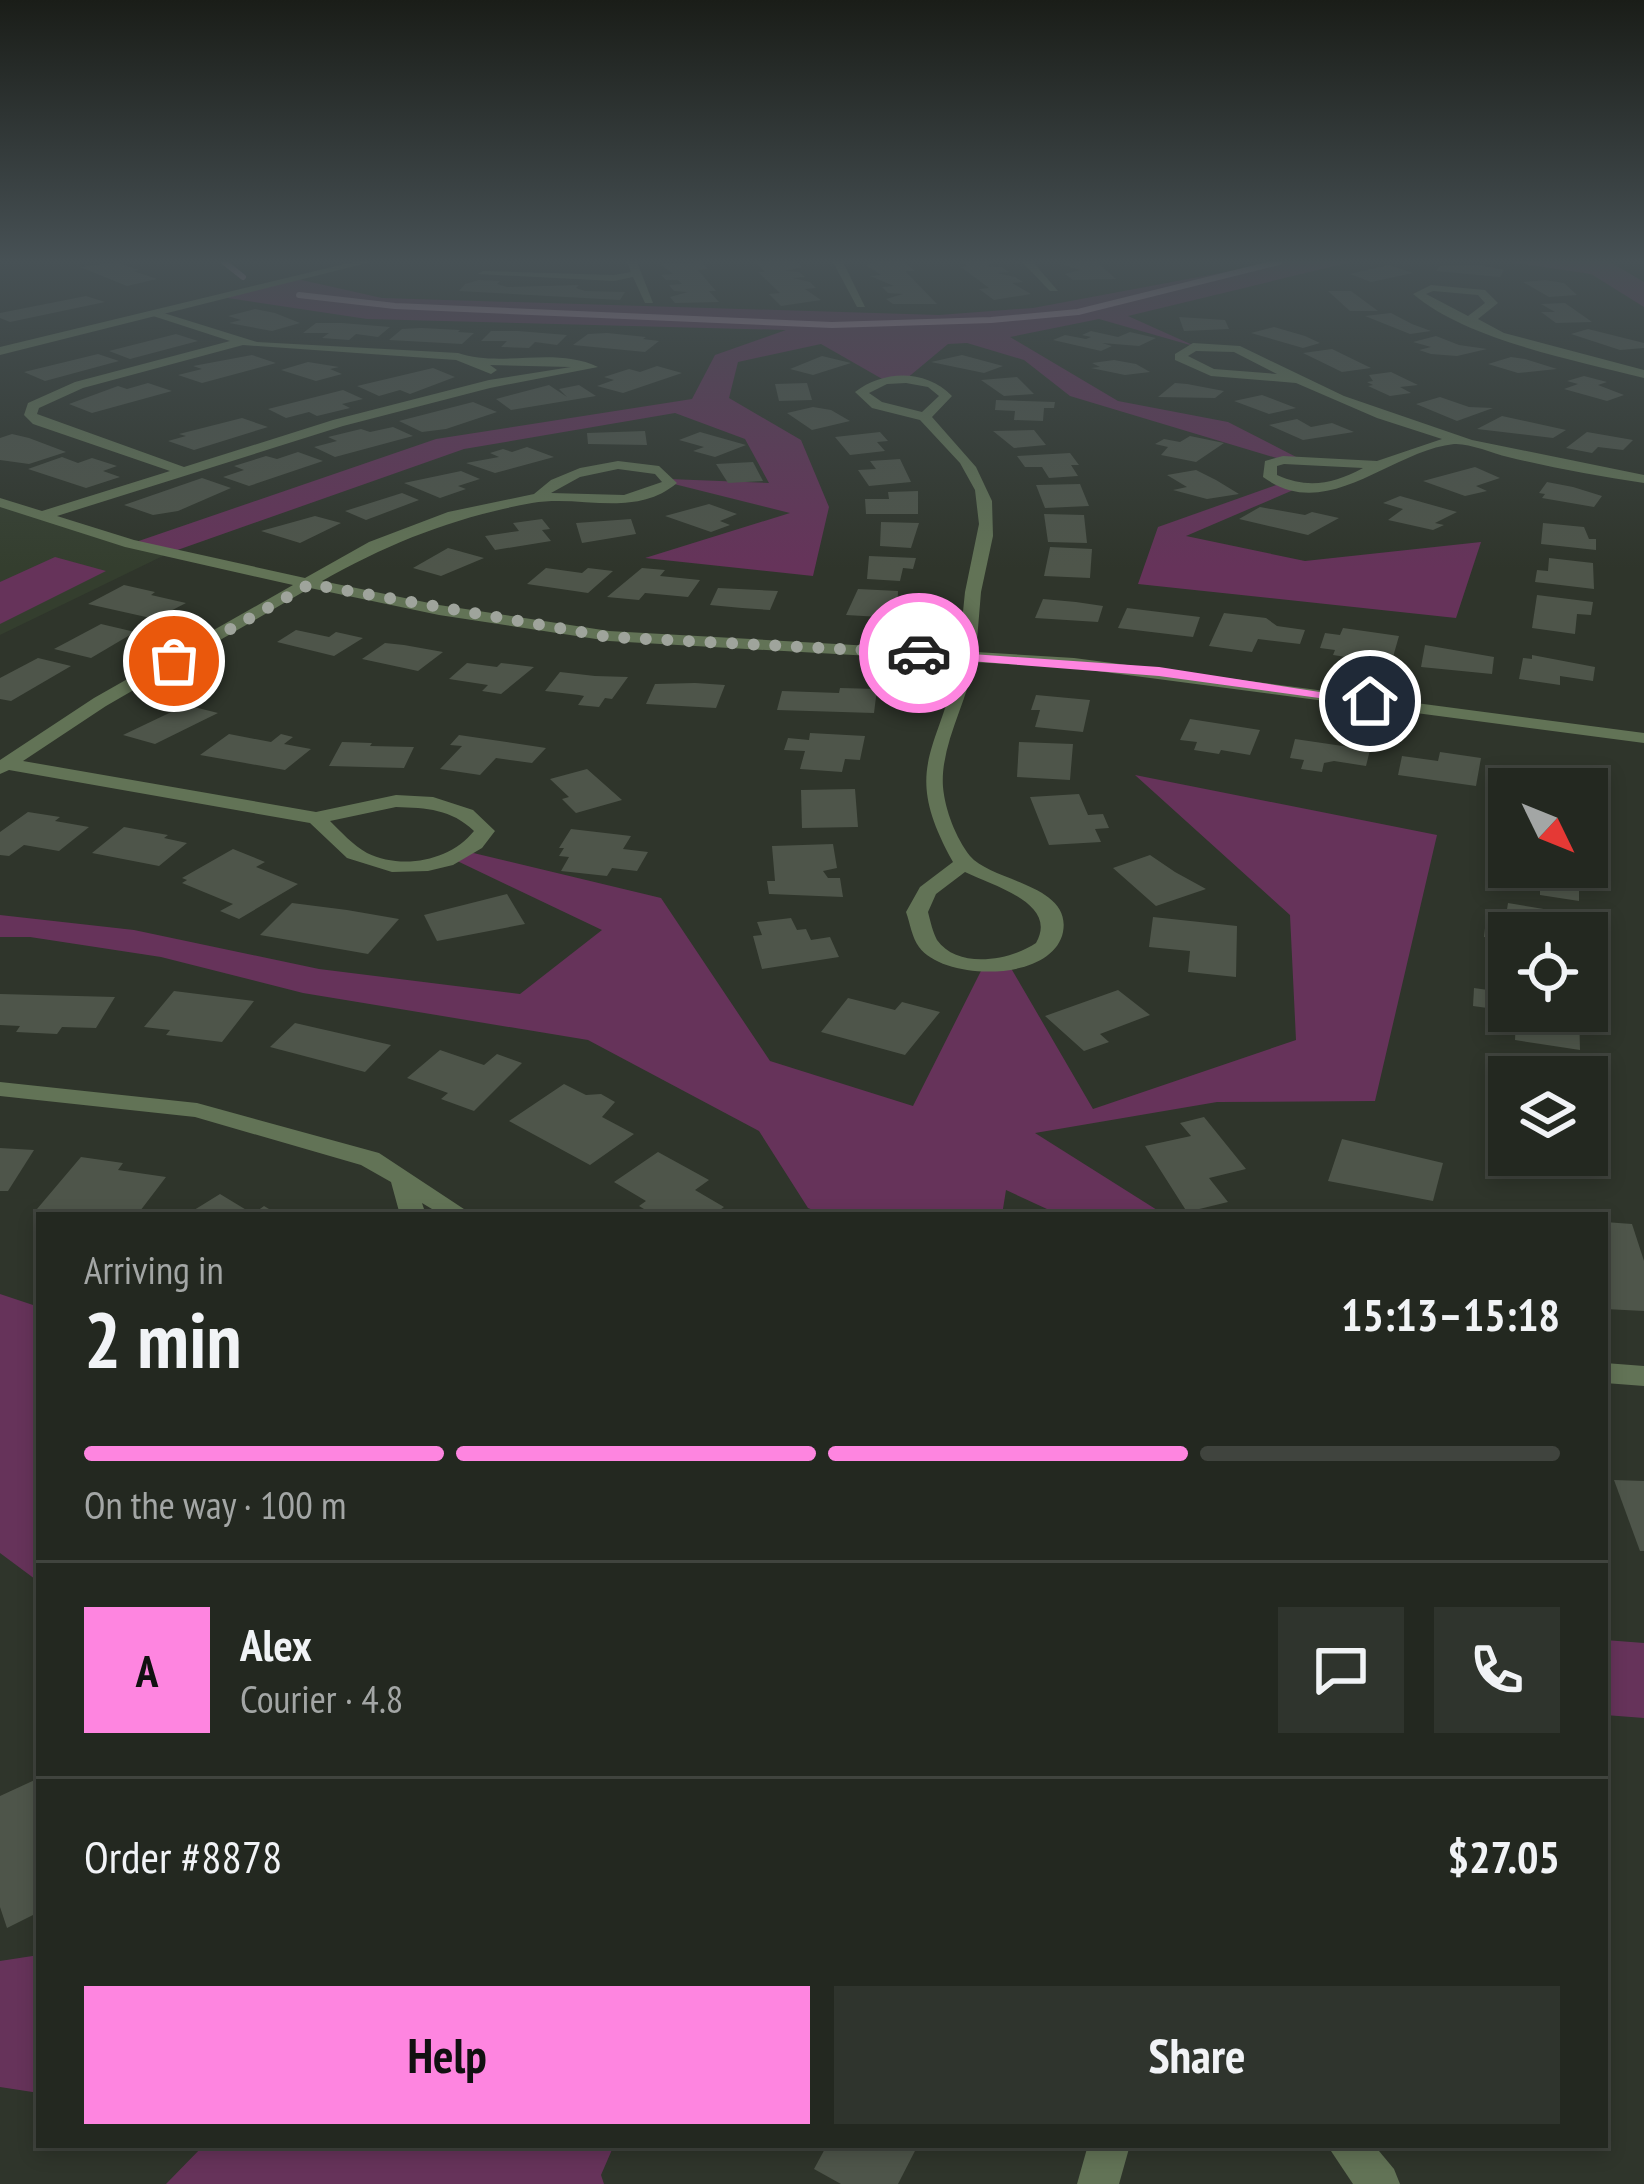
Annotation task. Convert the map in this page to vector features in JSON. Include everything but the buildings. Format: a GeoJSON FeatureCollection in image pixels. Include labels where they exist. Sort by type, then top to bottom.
{"type":"FeatureCollection","features":[{"type":"Feature","properties":{"kind":"street"},"geometry":{"type":"LineString","coordinates":[[159,364],[79,386],[33,406],[30,415],[180,470]]}},
{"type":"Feature","properties":{"kind":"street"},"geometry":{"type":"LineString","coordinates":[[482,364],[491,370],[489,383]]}},
{"type":"Feature","properties":{"kind":"street"},"geometry":{"type":"LineString","coordinates":[[40,516],[180,470],[489,383],[592,367],[574,364]]}},
{"type":"Feature","properties":{"kind":"street"},"geometry":{"type":"LineString","coordinates":[[1193,364],[1210,372],[1298,380]]}},
{"type":"Feature","properties":{"kind":"street"},"geometry":{"type":"LineString","coordinates":[[1263,364],[1363,411],[1451,441],[1644,479]]}},
{"type":"Feature","properties":{"kind":"street"},"geometry":{"type":"LineString","coordinates":[[1608,364],[1644,374]]}},
{"type":"Feature","properties":{"kind":"street"},"geometry":{"type":"LineString","coordinates":[[925,417],[946,396],[932,384],[884,380],[862,392],[878,405],[925,417],[974,475],[986,511],[967,623],[968,655],[932,765],[942,830],[964,863],[1044,903],[1054,928],[1053,940],[1041,953],[1008,963],[964,963],[928,944],[917,912],[928,891],[964,863]]}},
{"type":"Feature","properties":{"kind":"street"},"geometry":{"type":"LineString","coordinates":[[1378,464],[1300,459],[1282,460],[1266,470],[1282,483],[1322,490],[1349,483],[1378,464],[1451,441]]}},
{"type":"Feature","properties":{"kind":"street"},"geometry":{"type":"LineString","coordinates":[[3,766],[100,702],[402,531],[453,514],[539,497],[612,500],[647,495],[670,483],[659,470],[618,465],[569,475],[553,482],[539,497]]}},
{"type":"Feature","properties":{"kind":"street"},"geometry":{"type":"LineString","coordinates":[[0,502],[130,544],[310,584],[609,637],[968,655],[1159,671],[1644,738]]}},
{"type":"Feature","properties":{"kind":"street"},"geometry":{"type":"LineString","coordinates":[[3,766],[316,818],[368,805],[429,802],[466,812],[485,831],[453,859],[388,866],[354,854],[316,818]]}},
{"type":"Feature","properties":{"kind":"street"},"geometry":{"type":"LineString","coordinates":[[0,1089],[146,1101],[215,1114],[370,1159],[455,1212]]}},
{"type":"Feature","properties":{"kind":"street"},"geometry":{"type":"LineString","coordinates":[[401,1178],[412,1212]]}},
{"type":"Feature","properties":{"kind":"street"},"geometry":{"type":"LineString","coordinates":[[1608,1373],[1644,1376]]}},
{"type":"Feature","properties":{"kind":"street"},"geometry":{"type":"LineString","coordinates":[[1098,2184],[1108,2148]]}},
{"type":"Feature","properties":{"kind":"street"},"geometry":{"type":"LineString","coordinates":[[1350,2148],[1379,2184]]}},
{"type":"Feature","properties":{"kind":"shaded area"},"geometry":{"type":"Polygon","coordinates":[[[710,364],[738,364],[729,398],[801,440],[829,507],[813,576],[645,558],[790,513],[670,483],[669,479],[769,483],[745,439],[675,413],[464,449],[169,553],[130,544],[436,439],[692,399],[710,364]]]}},
{"type":"Feature","properties":{"kind":"shaded area"},"geometry":{"type":"Polygon","coordinates":[[[856,364],[924,364],[906,379],[884,380],[856,364]]]}},
{"type":"Feature","properties":{"kind":"shaded area"},"geometry":{"type":"Polygon","coordinates":[[[1029,364],[1055,364],[1118,401],[1228,422],[1300,459],[1283,460],[1070,396],[1029,364]]]}},
{"type":"Feature","properties":{"kind":"shaded area"},"geometry":{"type":"Polygon","coordinates":[[[1282,483],[1298,488],[1186,536],[1305,561],[1481,542],[1456,618],[1138,584],[1158,527],[1282,483]]]}},
{"type":"Feature","properties":{"kind":"shaded area"},"geometry":{"type":"Polygon","coordinates":[[[0,502],[169,553],[0,635],[0,502]]]}},
{"type":"Feature","properties":{"kind":"shaded area"},"geometry":{"type":"Polygon","coordinates":[[[55,557],[106,571],[0,624],[0,582],[55,557]]]}},
{"type":"Feature","properties":{"kind":"shaded area"},"geometry":{"type":"Polygon","coordinates":[[[1135,775],[1437,835],[1375,1101],[1217,1102],[1035,1133],[1160,1212],[1054,1212],[1006,1190],[1002,1212],[818,1212],[808,1208],[759,1131],[588,1040],[303,993],[161,957],[30,937],[0,937],[0,915],[134,930],[319,969],[520,994],[602,930],[453,859],[465,851],[661,898],[770,1061],[913,1106],[984,965],[1008,963],[1093,1109],[1296,1040],[1290,915],[1135,775]]]}},
{"type":"Feature","properties":{"kind":"shaded area"},"geometry":{"type":"Polygon","coordinates":[[[0,1294],[36,1306],[36,1580],[0,1553],[0,1294]]]}},
{"type":"Feature","properties":{"kind":"shaded area"},"geometry":{"type":"Polygon","coordinates":[[[1608,1640],[1644,1643],[1644,1718],[1608,1715],[1608,1640]]]}},
{"type":"Feature","properties":{"kind":"shaded area"},"geometry":{"type":"Polygon","coordinates":[[[36,1955],[36,2093],[0,2087],[0,1961],[36,1955]]]}},
{"type":"Feature","properties":{"kind":"shaded area"},"geometry":{"type":"Polygon","coordinates":[[[201,2148],[613,2148],[601,2175],[604,2184],[166,2184],[201,2148]]]}},
{"type":"Feature","properties":{"kind":"way so far"},"geometry":{"type":"LineString","coordinates":[[174,661],[310,584],[609,637],[919,653]]}},
{"type":"Feature","properties":{"kind":"route"},"geometry":{"type":"LineString","coordinates":[[919,653],[1159,671],[1370,701]]}}]}
